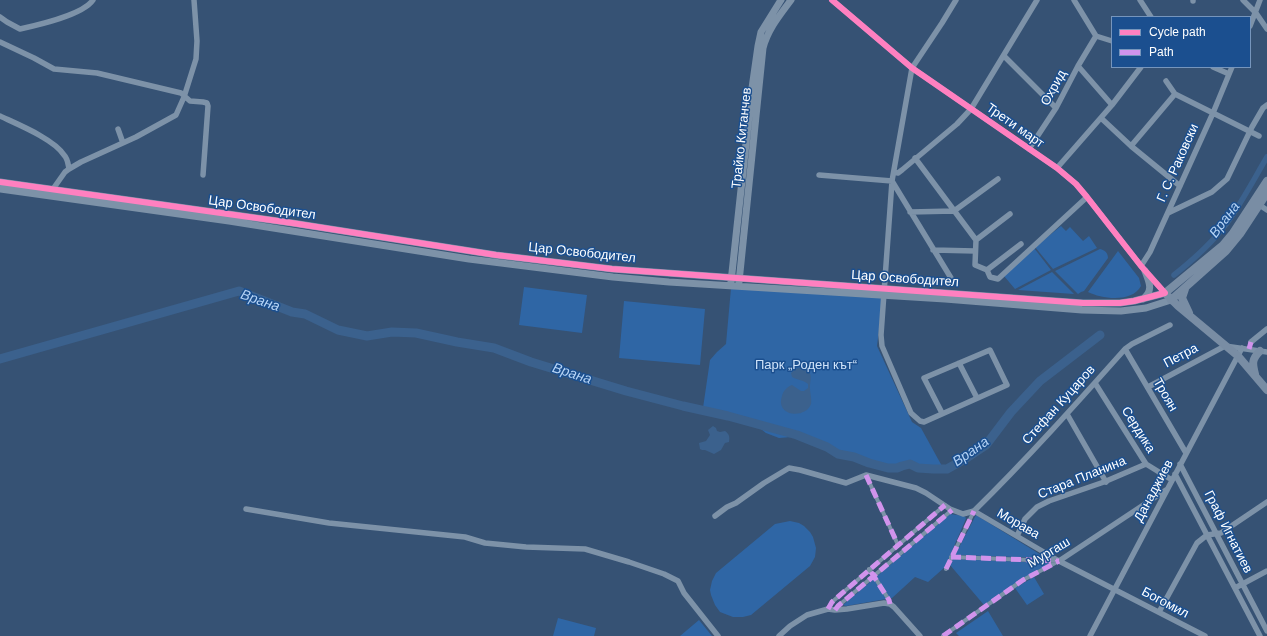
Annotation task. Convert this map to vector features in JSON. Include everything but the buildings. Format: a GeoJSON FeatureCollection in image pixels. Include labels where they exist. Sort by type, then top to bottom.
{"type":"FeatureCollection","features":[{"type":"Feature","properties":{"kind":"main road"},"geometry":{"type":"LineString","coordinates":[[1171,300],[1226,251],[1240,234],[1267,181]]}},
{"type":"Feature","properties":{"kind":"main road"},"geometry":{"type":"LineString","coordinates":[[1267,193],[1223,245],[1165,293],[1171,300],[1225,346],[1240,352],[1267,390]]}},
{"type":"Feature","properties":{"kind":"main road"},"geometry":{"type":"LineString","coordinates":[[1185,288],[1182,298],[1191,317]]}},
{"type":"Feature","properties":{"kind":"main road"},"geometry":{"type":"LineString","coordinates":[[1256,376],[1253,360],[1255,356],[1264,352]]}},
{"type":"Feature","properties":{"kind":"street"},"geometry":{"type":"LineString","coordinates":[[0,17],[20,29],[63,17],[83,8],[90,4],[93,0]]}},
{"type":"Feature","properties":{"kind":"street"},"geometry":{"type":"LineString","coordinates":[[53,189],[65,172],[81,162],[174,117],[179,111],[196,59],[198,41],[194,0]]}},
{"type":"Feature","properties":{"kind":"street","name":"Трайко Китанчев"},"geometry":{"type":"LineString","coordinates":[[731,286],[752,88],[758,46],[761,32],[781,0]]}},
{"type":"Feature","properties":{"kind":"street","name":"Трайко Китанчев"},"geometry":{"type":"LineString","coordinates":[[739,286],[763,48],[771,28],[791,0]]}},
{"type":"Feature","properties":{"kind":"street","name":"Трети март"},"geometry":{"type":"LineString","coordinates":[[832,0],[912,68],[1057,168],[1076,184],[1143,269],[1165,293]]}},
{"type":"Feature","properties":{"kind":"street"},"geometry":{"type":"LineString","coordinates":[[942,413],[924,378],[959,362],[990,350],[1007,385],[924,422],[920,421],[911,413],[882,346],[881,335],[892,181],[912,68],[955,0]]}},
{"type":"Feature","properties":{"kind":"street"},"geometry":{"type":"LineString","coordinates":[[894,172],[902,170],[971,109],[1037,0]]}},
{"type":"Feature","properties":{"kind":"street"},"geometry":{"type":"LineString","coordinates":[[1074,0],[1096,36],[1111,41]]}},
{"type":"Feature","properties":{"kind":"street"},"geometry":{"type":"LineString","coordinates":[[1140,0],[1150,16]]}},
{"type":"Feature","properties":{"kind":"street"},"geometry":{"type":"LineString","coordinates":[[1243,0],[1256,13],[1267,29]]}},
{"type":"Feature","properties":{"kind":"street"},"geometry":{"type":"LineString","coordinates":[[1251,24],[1260,0]]}},
{"type":"Feature","properties":{"kind":"street","name":"Охрид"},"geometry":{"type":"LineString","coordinates":[[1029,149],[1056,108],[1096,36]]}},
{"type":"Feature","properties":{"kind":"street"},"geometry":{"type":"LineString","coordinates":[[0,42],[54,69],[98,73],[181,93],[190,101],[207,103],[203,175]]}},
{"type":"Feature","properties":{"kind":"street"},"geometry":{"type":"LineString","coordinates":[[1004,56],[1056,108]]}},
{"type":"Feature","properties":{"kind":"street"},"geometry":{"type":"LineString","coordinates":[[1078,66],[1112,105]]}},
{"type":"Feature","properties":{"kind":"street"},"geometry":{"type":"LineString","coordinates":[[1057,168],[1112,105],[1140,68]]}},
{"type":"Feature","properties":{"kind":"street"},"geometry":{"type":"LineString","coordinates":[[1215,68],[1229,74]]}},
{"type":"Feature","properties":{"kind":"street","name":"Г. С. Раковски"},"geometry":{"type":"LineString","coordinates":[[1143,269],[1232,68]]}},
{"type":"Feature","properties":{"kind":"street"},"geometry":{"type":"LineString","coordinates":[[1166,82],[1175,94],[1259,136]]}},
{"type":"Feature","properties":{"kind":"street"},"geometry":{"type":"LineString","coordinates":[[1131,146],[1175,94]]}},
{"type":"Feature","properties":{"kind":"street"},"geometry":{"type":"LineString","coordinates":[[1168,213],[1212,192],[1227,179],[1250,131],[1263,108],[1267,105]]}},
{"type":"Feature","properties":{"kind":"street"},"geometry":{"type":"LineString","coordinates":[[0,116],[43,137],[58,148],[64,154],[69,170]]}},
{"type":"Feature","properties":{"kind":"street"},"geometry":{"type":"LineString","coordinates":[[1101,118],[1131,146],[1180,186]]}},
{"type":"Feature","properties":{"kind":"street"},"geometry":{"type":"LineString","coordinates":[[118,129],[123,143]]}},
{"type":"Feature","properties":{"kind":"street"},"geometry":{"type":"LineString","coordinates":[[916,158],[976,240],[975,265],[987,270],[990,277],[998,280],[1087,197]]}},
{"type":"Feature","properties":{"kind":"street"},"geometry":{"type":"LineString","coordinates":[[819,175],[892,181]]}},
{"type":"Feature","properties":{"kind":"street"},"geometry":{"type":"LineString","coordinates":[[910,212],[954,211],[998,179]]}},
{"type":"Feature","properties":{"kind":"street"},"geometry":{"type":"LineString","coordinates":[[892,181],[951,278]]}},
{"type":"Feature","properties":{"kind":"street","name":"Цар Освободител"},"geometry":{"type":"LineString","coordinates":[[0,182],[292,223],[496,254],[612,269],[739,278],[1075,309],[1121,311],[1146,308],[1171,300]]}},
{"type":"Feature","properties":{"kind":"street","name":"Цар Освободител"},"geometry":{"type":"LineString","coordinates":[[0,189],[237,222],[469,259],[613,277],[669,282],[1083,303],[1120,303],[1165,293]]}},
{"type":"Feature","properties":{"kind":"street"},"geometry":{"type":"LineString","coordinates":[[1257,203],[1267,210]]}},
{"type":"Feature","properties":{"kind":"street"},"geometry":{"type":"LineString","coordinates":[[976,240],[1010,214]]}},
{"type":"Feature","properties":{"kind":"street"},"geometry":{"type":"LineString","coordinates":[[987,270],[1021,244]]}},
{"type":"Feature","properties":{"kind":"street"},"geometry":{"type":"LineString","coordinates":[[933,250],[975,251]]}},
{"type":"Feature","properties":{"kind":"street"},"geometry":{"type":"LineString","coordinates":[[1143,269],[1150,287],[1149,293],[1143,299]]}},
{"type":"Feature","properties":{"kind":"street","name":"Стефан Куцаров"},"geometry":{"type":"LineString","coordinates":[[974,511],[1067,414],[1125,349],[1170,325]]}},
{"type":"Feature","properties":{"kind":"street"},"geometry":{"type":"LineString","coordinates":[[1249,349],[1251,342],[1267,329]]}},
{"type":"Feature","properties":{"kind":"street","name":"Петра"},"geometry":{"type":"LineString","coordinates":[[1148,387],[1225,346]]}},
{"type":"Feature","properties":{"kind":"street","name":"Троян"},"geometry":{"type":"LineString","coordinates":[[1125,349],[1186,453]]}},
{"type":"Feature","properties":{"kind":"street"},"geometry":{"type":"LineString","coordinates":[[1240,352],[1249,349],[1264,352]]}},
{"type":"Feature","properties":{"kind":"street","name":"Данаджиев"},"geometry":{"type":"LineString","coordinates":[[1090,636],[1240,352]]}},
{"type":"Feature","properties":{"kind":"street"},"geometry":{"type":"LineString","coordinates":[[959,362],[977,398]]}},
{"type":"Feature","properties":{"kind":"street","name":"Сердика"},"geometry":{"type":"LineString","coordinates":[[1095,383],[1146,464],[1173,477]]}},
{"type":"Feature","properties":{"kind":"street"},"geometry":{"type":"LineString","coordinates":[[1067,414],[1106,482]]}},
{"type":"Feature","properties":{"kind":"street","name":"Стара Планина"},"geometry":{"type":"LineString","coordinates":[[1017,536],[1025,519],[1037,507],[1049,500],[1106,482],[1146,464]]}},
{"type":"Feature","properties":{"kind":"street","name":"Граф Игнатиев"},"geometry":{"type":"LineString","coordinates":[[1180,464],[1267,631]]}},
{"type":"Feature","properties":{"kind":"street"},"geometry":{"type":"LineString","coordinates":[[715,516],[727,507],[736,504],[764,483],[789,468],[846,483],[866,475],[916,488],[952,510],[963,514],[974,511]]}},
{"type":"Feature","properties":{"kind":"street"},"geometry":{"type":"LineString","coordinates":[[866,475],[900,554]]}},
{"type":"Feature","properties":{"kind":"street","name":"Граф Игнатиев"},"geometry":{"type":"LineString","coordinates":[[1173,477],[1207,535],[1260,636]]}},
{"type":"Feature","properties":{"kind":"street","name":"Мургаш"},"geometry":{"type":"LineString","coordinates":[[943,636],[1023,580],[1059,561],[1167,489]]}},
{"type":"Feature","properties":{"kind":"street"},"geometry":{"type":"LineString","coordinates":[[1159,612],[1194,547],[1203,537],[1221,533],[1267,502]]}},
{"type":"Feature","properties":{"kind":"street"},"geometry":{"type":"LineString","coordinates":[[828,609],[832,602],[868,569],[945,505]]}},
{"type":"Feature","properties":{"kind":"street"},"geometry":{"type":"LineString","coordinates":[[246,509],[329,523],[465,537],[485,543],[526,547],[585,549],[645,567],[678,581],[684,593],[718,636]]}},
{"type":"Feature","properties":{"kind":"street"},"geometry":{"type":"LineString","coordinates":[[836,608],[952,510]]}},
{"type":"Feature","properties":{"kind":"street"},"geometry":{"type":"LineString","coordinates":[[946,569],[974,511]]}},
{"type":"Feature","properties":{"kind":"street","name":"Морава"},"geometry":{"type":"LineString","coordinates":[[974,511],[1059,561],[1115,589]]}},
{"type":"Feature","properties":{"kind":"street"},"geometry":{"type":"LineString","coordinates":[[936,512],[942,518]]}},
{"type":"Feature","properties":{"kind":"street"},"geometry":{"type":"LineString","coordinates":[[911,534],[916,540]]}},
{"type":"Feature","properties":{"kind":"street"},"geometry":{"type":"LineString","coordinates":[[951,557],[1059,561]]}},
{"type":"Feature","properties":{"kind":"street"},"geometry":{"type":"LineString","coordinates":[[868,569],[874,576],[890,604],[920,636]]}},
{"type":"Feature","properties":{"kind":"street"},"geometry":{"type":"LineString","coordinates":[[1235,588],[1267,571]]}},
{"type":"Feature","properties":{"kind":"street","name":"Богомил"},"geometry":{"type":"LineString","coordinates":[[1115,589],[1205,636]]}},
{"type":"Feature","properties":{"kind":"street"},"geometry":{"type":"LineString","coordinates":[[832,602],[836,608]]}},
{"type":"Feature","properties":{"kind":"street"},"geometry":{"type":"LineString","coordinates":[[779,636],[790,626],[807,615],[828,609],[890,604]]}},
{"type":"Feature","properties":{"kind":"green space"},"geometry":{"type":"Polygon","coordinates":[[[1061,226],[1066,231],[1070,227],[1083,241],[1089,236],[1097,248],[1053,269],[1035,247],[1061,226]]]}},
{"type":"Feature","properties":{"kind":"green space"},"geometry":{"type":"Polygon","coordinates":[[[1034,248],[1051,270],[1015,289],[1004,276],[1034,248]]]}},
{"type":"Feature","properties":{"kind":"green space"},"geometry":{"type":"Polygon","coordinates":[[[1100,249],[1106,252],[1108,258],[1084,291],[1078,294],[1055,271],[1100,249]]]}},
{"type":"Feature","properties":{"kind":"green space"},"geometry":{"type":"Polygon","coordinates":[[[1118,251],[1139,278],[1141,286],[1131,295],[1116,298],[1109,298],[1088,292],[1118,251]]]}},
{"type":"Feature","properties":{"kind":"green space"},"geometry":{"type":"Polygon","coordinates":[[[1052,272],[1074,294],[1018,290],[1052,272]]]}},
{"type":"Feature","properties":{"kind":"green space"},"geometry":{"type":"Polygon","coordinates":[[[524,287],[587,295],[582,333],[519,325],[524,287]]]}},
{"type":"Feature","properties":{"kind":"green space","name":"Парк „Роден кът“"},"geometry":{"type":"Polygon","coordinates":[[[731,288],[883,297],[877,346],[912,422],[921,428],[943,468],[884,466],[864,462],[838,452],[817,440],[791,437],[779,438],[766,433],[757,426],[703,408],[710,360],[726,344],[731,288]]]}},
{"type":"Feature","properties":{"kind":"green space"},"geometry":{"type":"Polygon","coordinates":[[[624,301],[705,309],[700,365],[619,358],[624,301]]]}},
{"type":"Feature","properties":{"kind":"green space"},"geometry":{"type":"Polygon","coordinates":[[[950,514],[964,516],[966,518],[945,567],[928,582],[915,577],[892,598],[846,606],[843,605],[950,514]]]}},
{"type":"Feature","properties":{"kind":"green space"},"geometry":{"type":"Polygon","coordinates":[[[976,515],[1046,558],[955,555],[976,515]]]}},
{"type":"Feature","properties":{"kind":"green space"},"geometry":{"type":"Polygon","coordinates":[[[790,521],[804,526],[813,537],[816,548],[815,557],[810,566],[751,615],[733,617],[720,612],[715,605],[710,590],[716,573],[775,524],[790,521]]]}},
{"type":"Feature","properties":{"kind":"green space"},"geometry":{"type":"Polygon","coordinates":[[[953,559],[1053,563],[984,605],[950,565],[953,559]]]}},
{"type":"Feature","properties":{"kind":"green space"},"geometry":{"type":"Polygon","coordinates":[[[1034,577],[1044,594],[1027,605],[1015,588],[1034,577]]]}},
{"type":"Feature","properties":{"kind":"green space"},"geometry":{"type":"Polygon","coordinates":[[[988,611],[1003,636],[959,636],[956,633],[988,611]]]}},
{"type":"Feature","properties":{"kind":"green space"},"geometry":{"type":"Polygon","coordinates":[[[558,618],[596,628],[594,636],[553,636],[558,618]]]}},
{"type":"Feature","properties":{"kind":"green space"},"geometry":{"type":"Polygon","coordinates":[[[699,620],[712,636],[680,636],[699,620]]]}},
{"type":"Feature","properties":{"kind":"shaded area"},"geometry":{"type":"Polygon","coordinates":[[[803,367],[809,371],[811,376],[811,404],[808,409],[803,412],[792,414],[783,408],[781,403],[782,396],[783,392],[792,385],[801,391],[808,388],[808,384],[792,377],[791,373],[795,369],[803,367]]]}},
{"type":"Feature","properties":{"kind":"shaded area"},"geometry":{"type":"Polygon","coordinates":[[[713,426],[717,431],[725,431],[729,438],[729,442],[725,443],[721,450],[714,454],[700,449],[699,443],[706,441],[710,435],[708,430],[713,426]]]}},
{"type":"Feature","properties":{"kind":"waterway","name":"Врана"},"geometry":{"type":"LineString","coordinates":[[1174,275],[1202,251],[1227,223],[1243,199],[1267,157]]}},
{"type":"Feature","properties":{"kind":"waterway","name":"Врана"},"geometry":{"type":"LineString","coordinates":[[0,359],[239,291],[292,312],[305,314],[338,330],[367,336],[392,332],[416,333],[494,348],[531,362],[626,391],[728,416],[797,435],[827,447],[838,454],[854,457],[869,463],[888,468],[897,468],[910,464],[918,468],[947,469],[986,445],[1011,412],[1040,381],[1100,335]]}},
{"type":"Feature","properties":{"kind":"marked path"},"geometry":{"type":"LineString","coordinates":[[1249,349],[1251,342]]}},
{"type":"Feature","properties":{"kind":"marked path"},"geometry":{"type":"LineString","coordinates":[[866,475],[898,545]]}},
{"type":"Feature","properties":{"kind":"marked path"},"geometry":{"type":"LineString","coordinates":[[828,609],[832,602],[945,505]]}},
{"type":"Feature","properties":{"kind":"marked path"},"geometry":{"type":"LineString","coordinates":[[835,610],[952,510]]}},
{"type":"Feature","properties":{"kind":"marked path"},"geometry":{"type":"LineString","coordinates":[[946,569],[974,511]]}},
{"type":"Feature","properties":{"kind":"marked path"},"geometry":{"type":"LineString","coordinates":[[951,557],[1059,561]]}},
{"type":"Feature","properties":{"kind":"marked path"},"geometry":{"type":"LineString","coordinates":[[943,636],[1023,580],[1059,561]]}},
{"type":"Feature","properties":{"kind":"marked path"},"geometry":{"type":"LineString","coordinates":[[871,572],[890,604]]}},
{"type":"Feature","properties":{"kind":"cycle path"},"geometry":{"type":"LineString","coordinates":[[0,182],[292,223],[496,255],[612,269],[1083,303],[1120,303],[1165,293],[1141,266],[1076,184],[1057,168],[912,68],[832,0]]}}]}
